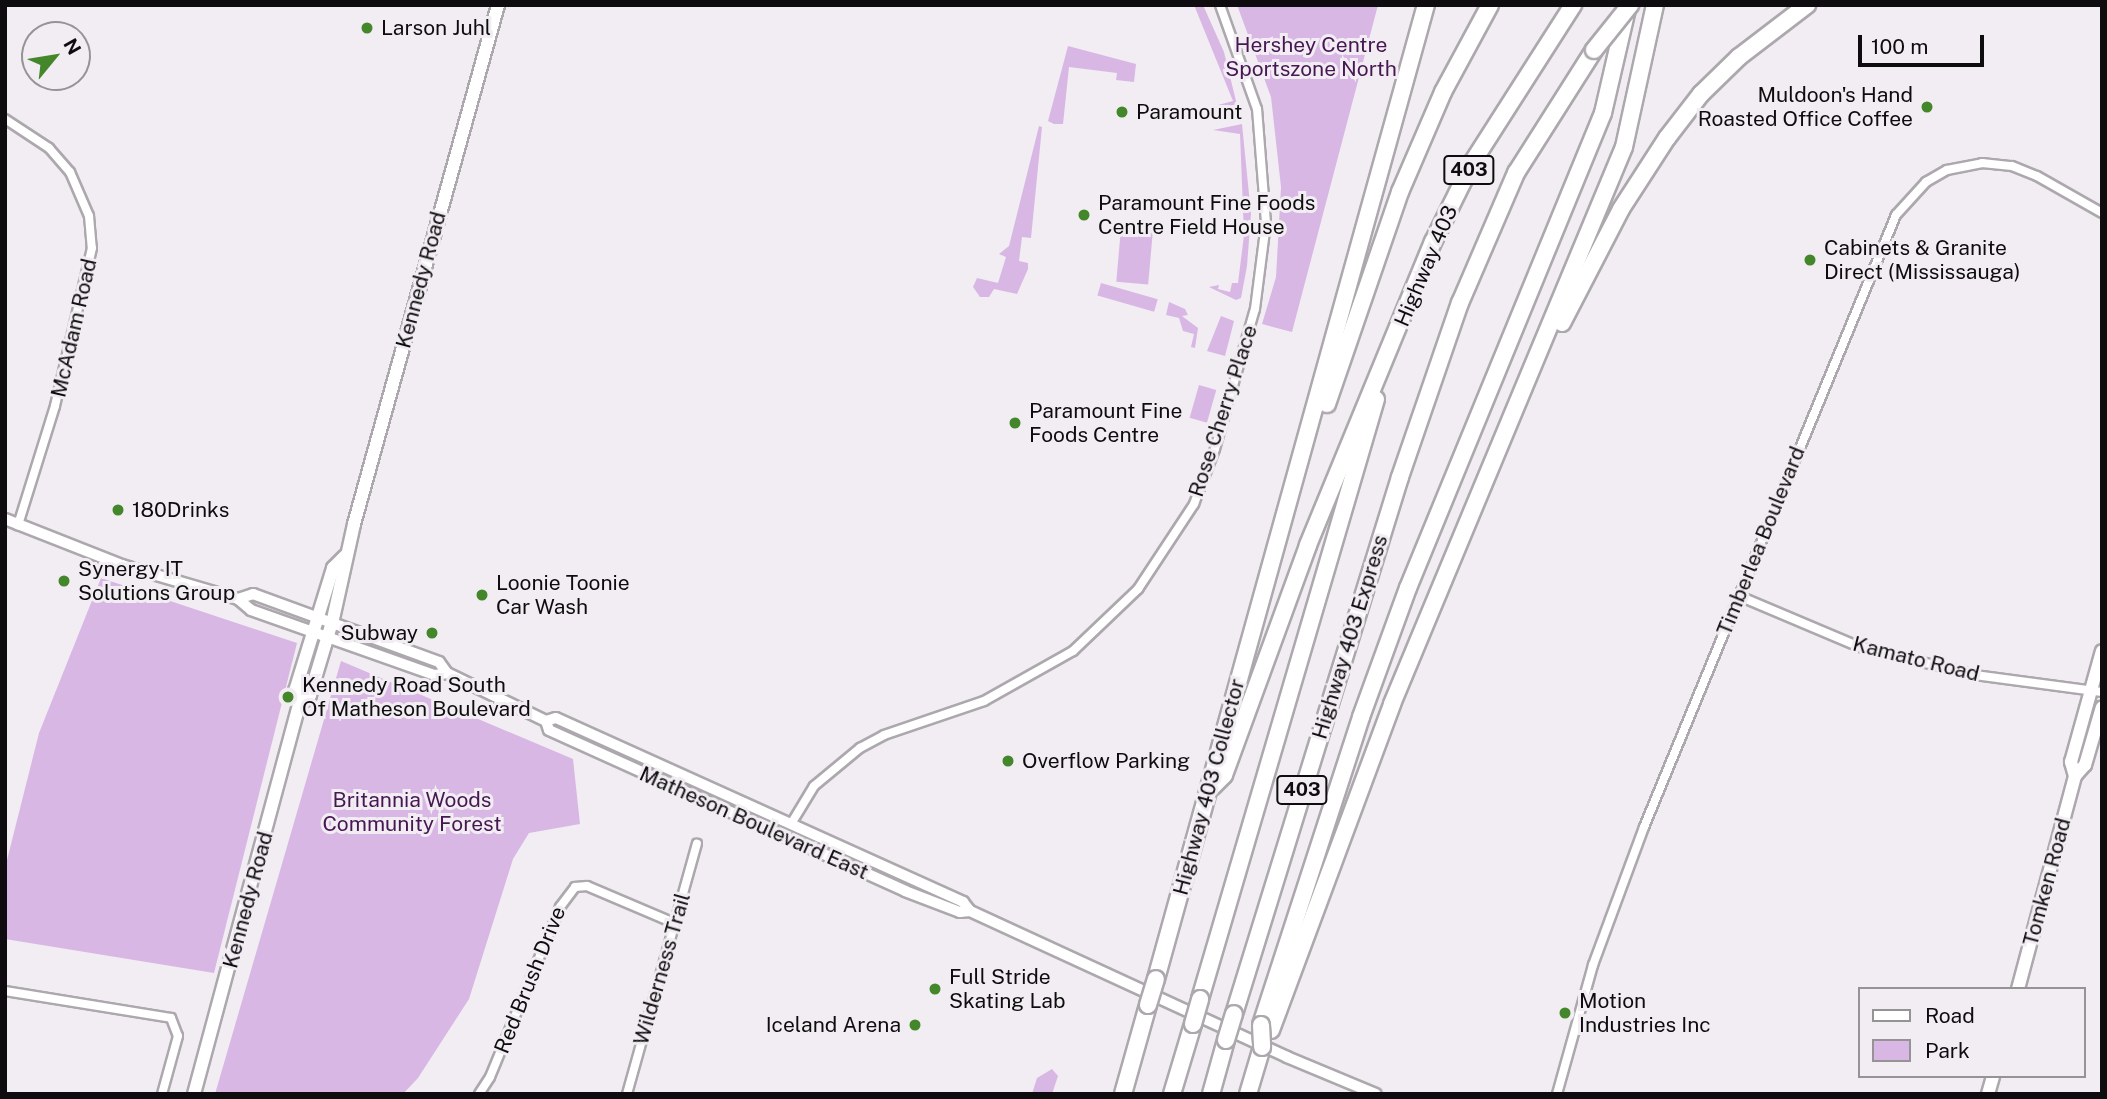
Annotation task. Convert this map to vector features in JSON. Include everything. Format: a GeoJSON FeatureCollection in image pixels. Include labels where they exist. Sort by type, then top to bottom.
{"type":"FeatureCollection","features":[{"type":"Feature","properties":{"kind":"highway"},"geometry":{"type":"LineString","coordinates":[[1296,481],[1400,192],[1443,92],[1490,5]]}},
{"type":"Feature","properties":{"kind":"highway","name":"Highway 403"},"geometry":{"type":"LineString","coordinates":[[1390,349],[1433,242],[1472,163],[1573,5]]}},
{"type":"Feature","properties":{"kind":"highway"},"geometry":{"type":"LineString","coordinates":[[1248,1094],[1361,717],[1408,588],[1576,188],[1603,113],[1629,5]]}},
{"type":"Feature","properties":{"kind":"highway","name":"Highway 403 Express"},"geometry":{"type":"LineString","coordinates":[[1211,1094],[1400,477],[1460,303],[1516,173],[1594,50],[1629,5]]}},
{"type":"Feature","properties":{"kind":"highway"},"geometry":{"type":"LineString","coordinates":[[1266,1028],[1392,704],[1624,147],[1655,5]]}},
{"type":"Feature","properties":{"kind":"highway"},"geometry":{"type":"LineString","coordinates":[[1517,409],[1621,209],[1667,138],[1701,94],[1739,57],[1807,5]]}},
{"type":"Feature","properties":{"kind":"highway"},"geometry":{"type":"LineString","coordinates":[[1296,481],[1425,8]]}},
{"type":"Feature","properties":{"kind":"highway"},"geometry":{"type":"LineString","coordinates":[[1208,791],[1224,775],[1308,545],[1390,349]]}},
{"type":"Feature","properties":{"kind":"highway","name":"Highway 403 Express"},"geometry":{"type":"LineString","coordinates":[[1172,1094],[1390,349]]}},
{"type":"Feature","properties":{"kind":"highway","name":"Highway 403 Collector"},"geometry":{"type":"LineString","coordinates":[[1123,1094],[1296,481]]}},
{"type":"Feature","properties":{"kind":"main road","name":"Kennedy Road"},"geometry":{"type":"LineString","coordinates":[[299,705],[310,695],[333,620],[347,569],[345,556],[498,5]]}},
{"type":"Feature","properties":{"kind":"main road","name":"Kennedy Road"},"geometry":{"type":"LineString","coordinates":[[194,1094],[299,705],[295,691],[333,568],[345,556]]}},
{"type":"Feature","properties":{"kind":"main road","name":"Tomken Road"},"geometry":{"type":"LineString","coordinates":[[2075,776],[2071,762],[2096,691],[2102,651]]}},
{"type":"Feature","properties":{"kind":"main road","name":"Tomken Road"},"geometry":{"type":"LineString","coordinates":[[2019,987],[2075,776],[2085,765],[2102,707]]}},
{"type":"Feature","properties":{"kind":"street","name":"Rose Cherry Place"},"geometry":{"type":"LineString","coordinates":[[791,824],[814,786],[860,748],[884,735],[984,701],[1073,651],[1138,589],[1194,504],[1215,449],[1255,309],[1266,223],[1258,109],[1220,5]]}},
{"type":"Feature","properties":{"kind":"street","name":"McAdam Road"},"geometry":{"type":"LineString","coordinates":[[5,119],[49,148],[70,172],[85,201],[92,240],[80,312],[18,525]]}},
{"type":"Feature","properties":{"kind":"street","name":"Timberlea Boulevard"},"geometry":{"type":"LineString","coordinates":[[1557,1094],[1608,919],[1875,263],[1910,194],[1947,170],[1996,163],[2038,176],[2102,213]]}},
{"type":"Feature","properties":{"kind":"street","name":"Matheson Boulevard East"},"geometry":{"type":"LineString","coordinates":[[5,519],[122,565],[238,599],[251,610],[435,675],[447,673]]}},
{"type":"Feature","properties":{"kind":"street","name":"Matheson Boulevard East"},"geometry":{"type":"LineString","coordinates":[[238,599],[253,594],[333,620],[439,662],[447,673],[546,721],[556,718],[963,902],[970,911],[1376,1094]]}},
{"type":"Feature","properties":{"kind":"street","name":"Kamato Road"},"geometry":{"type":"LineString","coordinates":[[1739,596],[1860,647],[1975,675],[2096,691]]}},
{"type":"Feature","properties":{"kind":"street","name":"Matheson Boulevard East"},"geometry":{"type":"LineString","coordinates":[[546,721],[549,730],[905,891],[960,912],[970,911]]}},
{"type":"Feature","properties":{"kind":"street","name":"Wilderness Trail"},"geometry":{"type":"LineString","coordinates":[[627,1094],[672,922],[697,844]]}},
{"type":"Feature","properties":{"kind":"street","name":"Red Brush Drive"},"geometry":{"type":"LineString","coordinates":[[479,1094],[490,1077],[560,908],[575,887],[587,886],[672,922]]}},
{"type":"Feature","properties":{"kind":"street"},"geometry":{"type":"LineString","coordinates":[[5,991],[171,1018],[178,1036],[162,1094]]}},
{"type":"Feature","properties":{"kind":"green space"},"geometry":{"type":"Polygon","coordinates":[[[1194,5],[1203,5],[1224,52],[1237,105],[1211,111],[1207,108],[1233,101],[1194,5]]]}},
{"type":"Feature","properties":{"kind":"green space","name":"Hershey Centre Sportszone North"},"geometry":{"type":"Polygon","coordinates":[[[1237,5],[1378,5],[1292,332],[1262,324],[1276,277],[1281,187],[1271,97],[1237,5]]]}},
{"type":"Feature","properties":{"kind":"green space"},"geometry":{"type":"Polygon","coordinates":[[[1068,46],[1136,64],[1134,82],[1116,80],[1117,73],[1069,67],[1063,124],[1054,124],[1048,121],[1068,46]]]}},
{"type":"Feature","properties":{"kind":"green space"},"geometry":{"type":"Polygon","coordinates":[[[1242,124],[1251,214],[1247,266],[1241,298],[1236,300],[1209,287],[1219,285],[1218,289],[1230,292],[1232,283],[1238,283],[1244,235],[1240,134],[1213,130],[1242,124]]]}},
{"type":"Feature","properties":{"kind":"green space"},"geometry":{"type":"Polygon","coordinates":[[[1039,126],[1042,127],[1031,238],[1022,237],[1019,261],[1028,263],[1028,269],[1017,294],[994,289],[989,297],[980,297],[973,287],[977,278],[998,283],[1006,257],[999,254],[1009,246],[1039,126]]]}},
{"type":"Feature","properties":{"kind":"green space"},"geometry":{"type":"Polygon","coordinates":[[[1121,228],[1153,231],[1148,285],[1116,282],[1121,228]]]}},
{"type":"Feature","properties":{"kind":"green space"},"geometry":{"type":"Polygon","coordinates":[[[1101,283],[1158,299],[1154,312],[1097,295],[1101,283]]]}},
{"type":"Feature","properties":{"kind":"green space"},"geometry":{"type":"Polygon","coordinates":[[[1169,302],[1185,309],[1188,315],[1182,316],[1198,328],[1195,348],[1191,347],[1194,334],[1183,331],[1179,318],[1166,315],[1169,302]]]}},
{"type":"Feature","properties":{"kind":"green space"},"geometry":{"type":"Polygon","coordinates":[[[1221,316],[1234,321],[1225,356],[1207,351],[1221,316]]]}},
{"type":"Feature","properties":{"kind":"green space"},"geometry":{"type":"Polygon","coordinates":[[[1199,385],[1216,390],[1207,423],[1190,418],[1199,385]]]}},
{"type":"Feature","properties":{"kind":"green space"},"geometry":{"type":"Polygon","coordinates":[[[101,578],[297,643],[214,973],[5,939],[5,868],[39,733],[101,578]]]}},
{"type":"Feature","properties":{"kind":"green space","name":"Britannia Woods Community Forest"},"geometry":{"type":"Polygon","coordinates":[[[341,661],[573,759],[580,824],[529,833],[513,859],[469,999],[418,1078],[403,1094],[215,1094],[341,661]]]}},
{"type":"Feature","properties":{"kind":"green space"},"geometry":{"type":"Polygon","coordinates":[[[1052,1069],[1058,1076],[1052,1094],[1032,1094],[1037,1078],[1052,1069]]]}},
{"type":"Feature","properties":{"kind":"place","name":"Larson Juhl"},"geometry":{"type":"Point","coordinates":[367,28]}},
{"type":"Feature","properties":{"kind":"place","name":"Muldoon's Hand Roasted Office Coffee"},"geometry":{"type":"Point","coordinates":[1927,107]}},
{"type":"Feature","properties":{"kind":"place","name":"Paramount"},"geometry":{"type":"Point","coordinates":[1122,112]}},
{"type":"Feature","properties":{"kind":"place","name":"Paramount Fine Foods Centre Field House"},"geometry":{"type":"Point","coordinates":[1084,215]}},
{"type":"Feature","properties":{"kind":"place","name":"Cabinets & Granite Direct (Mississauga)"},"geometry":{"type":"Point","coordinates":[1810,260]}},
{"type":"Feature","properties":{"kind":"place","name":"Paramount Fine Foods Centre"},"geometry":{"type":"Point","coordinates":[1015,423]}},
{"type":"Feature","properties":{"kind":"place","name":"180Drinks"},"geometry":{"type":"Point","coordinates":[118,510]}},
{"type":"Feature","properties":{"kind":"place","name":"Synergy IT Solutions Group"},"geometry":{"type":"Point","coordinates":[64,581]}},
{"type":"Feature","properties":{"kind":"place","name":"Loonie Toonie Car Wash"},"geometry":{"type":"Point","coordinates":[482,595]}},
{"type":"Feature","properties":{"kind":"place","name":"Subway"},"geometry":{"type":"Point","coordinates":[432,633]}},
{"type":"Feature","properties":{"kind":"place","name":"Kennedy Road South Of Matheson Boulevard"},"geometry":{"type":"Point","coordinates":[288,697]}},
{"type":"Feature","properties":{"kind":"place","name":"Overflow Parking"},"geometry":{"type":"Point","coordinates":[1008,761]}},
{"type":"Feature","properties":{"kind":"place","name":"Full Stride Skating Lab"},"geometry":{"type":"Point","coordinates":[935,989]}},
{"type":"Feature","properties":{"kind":"place","name":"Motion Industries Inc"},"geometry":{"type":"Point","coordinates":[1565,1013]}},
{"type":"Feature","properties":{"kind":"place","name":"Iceland Arena"},"geometry":{"type":"Point","coordinates":[915,1025]}}]}
